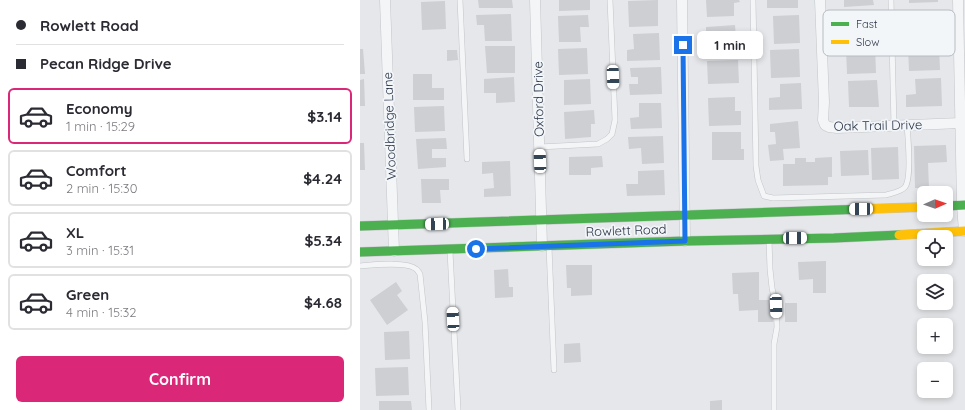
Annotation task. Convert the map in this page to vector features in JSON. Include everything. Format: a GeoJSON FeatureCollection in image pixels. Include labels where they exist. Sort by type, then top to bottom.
{"type":"FeatureCollection","features":[{"type":"Feature","properties":{"kind":"main road"},"geometry":{"type":"LineString","coordinates":[[953,206],[964,205]]}},
{"type":"Feature","properties":{"kind":"main road","name":"Rowlett Road"},"geometry":{"type":"LineString","coordinates":[[360,226],[917,207]]}},
{"type":"Feature","properties":{"kind":"main road","name":"Rowlett Road"},"geometry":{"type":"LineString","coordinates":[[360,252],[685,241],[834,238],[965,231]]}},
{"type":"Feature","properties":{"kind":"street","name":"Woodbridge Lane"},"geometry":{"type":"LineString","coordinates":[[385,0],[394,251]]}},
{"type":"Feature","properties":{"kind":"street","name":"Oxford Drive"},"geometry":{"type":"LineString","coordinates":[[535,0],[541,220],[545,246]]}},
{"type":"Feature","properties":{"kind":"street"},"geometry":{"type":"LineString","coordinates":[[682,0],[685,241]]}},
{"type":"Feature","properties":{"kind":"street","name":"Oak Trail Drive"},"geometry":{"type":"LineString","coordinates":[[820,0],[824,102],[823,120],[825,125],[837,128],[961,123]]}},
{"type":"Feature","properties":{"kind":"street"},"geometry":{"type":"LineString","coordinates":[[958,0],[965,231]]}},
{"type":"Feature","properties":{"kind":"lane"},"geometry":{"type":"LineString","coordinates":[[460,0],[467,159]]}},
{"type":"Feature","properties":{"kind":"lane"},"geometry":{"type":"LineString","coordinates":[[539,147],[598,144],[612,134],[615,120],[610,0]]}},
{"type":"Feature","properties":{"kind":"lane"},"geometry":{"type":"LineString","coordinates":[[753,0],[756,166],[758,180],[764,196],[773,198],[886,195],[897,192],[905,188],[908,183],[909,170],[907,125]]}},
{"type":"Feature","properties":{"kind":"lane"},"geometry":{"type":"LineString","coordinates":[[891,0],[891,10]]}},
{"type":"Feature","properties":{"kind":"lane"},"geometry":{"type":"LineString","coordinates":[[892,56],[894,126]]}},
{"type":"Feature","properties":{"kind":"lane"},"geometry":{"type":"LineString","coordinates":[[769,239],[770,269],[776,306],[777,327],[774,344],[774,410]]}},
{"type":"Feature","properties":{"kind":"lane"},"geometry":{"type":"LineString","coordinates":[[545,246],[554,370]]}},
{"type":"Feature","properties":{"kind":"lane"},"geometry":{"type":"LineString","coordinates":[[450,250],[458,410]]}},
{"type":"Feature","properties":{"kind":"lane"},"geometry":{"type":"LineString","coordinates":[[360,266],[399,264],[410,266],[416,269],[420,274],[425,322],[429,410]]}},
{"type":"Feature","properties":{"kind":"building"},"geometry":{"type":"Polygon","coordinates":[[[478,0],[512,0],[513,8],[479,8],[478,0]]]}},
{"type":"Feature","properties":{"kind":"building"},"geometry":{"type":"Polygon","coordinates":[[[559,0],[590,0],[590,10],[559,11],[559,0]]]}},
{"type":"Feature","properties":{"kind":"building"},"geometry":{"type":"Polygon","coordinates":[[[658,0],[658,26],[629,27],[628,1],[658,0]]]}},
{"type":"Feature","properties":{"kind":"building"},"geometry":{"type":"Polygon","coordinates":[[[706,0],[739,0],[740,2],[734,3],[734,16],[707,17],[706,0]]]}},
{"type":"Feature","properties":{"kind":"building"},"geometry":{"type":"Polygon","coordinates":[[[767,0],[798,0],[798,8],[767,8],[767,0]]]}},
{"type":"Feature","properties":{"kind":"building"},"geometry":{"type":"Polygon","coordinates":[[[844,0],[873,0],[874,5],[844,7],[844,0]]]}},
{"type":"Feature","properties":{"kind":"building"},"geometry":{"type":"Polygon","coordinates":[[[909,0],[938,0],[938,2],[909,3],[909,0]]]}},
{"type":"Feature","properties":{"kind":"building"},"geometry":{"type":"Polygon","coordinates":[[[445,1],[446,29],[422,30],[421,2],[445,1]]]}},
{"type":"Feature","properties":{"kind":"building"},"geometry":{"type":"Polygon","coordinates":[[[511,14],[512,41],[485,41],[484,25],[477,25],[476,15],[511,14]]]}},
{"type":"Feature","properties":{"kind":"building"},"geometry":{"type":"Polygon","coordinates":[[[588,15],[589,27],[580,27],[581,42],[559,42],[558,16],[588,15]]]}},
{"type":"Feature","properties":{"kind":"building"},"geometry":{"type":"Polygon","coordinates":[[[799,15],[800,43],[774,44],[773,16],[799,15]]]}},
{"type":"Feature","properties":{"kind":"building"},"geometry":{"type":"Polygon","coordinates":[[[735,25],[737,52],[706,54],[706,27],[735,25]]]}},
{"type":"Feature","properties":{"kind":"building"},"geometry":{"type":"Polygon","coordinates":[[[659,33],[660,60],[627,61],[627,50],[634,49],[633,34],[659,33]]]}},
{"type":"Feature","properties":{"kind":"building"},"geometry":{"type":"Polygon","coordinates":[[[485,46],[515,46],[515,73],[487,73],[485,46]]]}},
{"type":"Feature","properties":{"kind":"building"},"geometry":{"type":"Polygon","coordinates":[[[587,48],[588,74],[559,75],[558,49],[587,48]]]}},
{"type":"Feature","properties":{"kind":"building"},"geometry":{"type":"Polygon","coordinates":[[[360,49],[363,49],[365,74],[360,74],[360,49]]]}},
{"type":"Feature","properties":{"kind":"building"},"geometry":{"type":"Polygon","coordinates":[[[799,49],[800,77],[771,78],[770,50],[799,49]]]}},
{"type":"Feature","properties":{"kind":"building"},"geometry":{"type":"Polygon","coordinates":[[[447,50],[457,50],[458,60],[447,61],[447,50]]]}},
{"type":"Feature","properties":{"kind":"building"},"geometry":{"type":"Polygon","coordinates":[[[846,56],[875,56],[876,73],[847,74],[846,56]]]}},
{"type":"Feature","properties":{"kind":"building"},"geometry":{"type":"Polygon","coordinates":[[[908,56],[939,56],[940,70],[909,71],[908,56]]]}},
{"type":"Feature","properties":{"kind":"building"},"geometry":{"type":"Polygon","coordinates":[[[738,60],[739,83],[708,84],[707,61],[738,60]]]}},
{"type":"Feature","properties":{"kind":"building"},"geometry":{"type":"Polygon","coordinates":[[[661,67],[662,94],[630,95],[629,84],[638,84],[638,77],[631,77],[630,68],[661,67]]]}},
{"type":"Feature","properties":{"kind":"building"},"geometry":{"type":"Polygon","coordinates":[[[413,74],[432,74],[432,88],[444,88],[444,100],[413,100],[413,74]]]}},
{"type":"Feature","properties":{"kind":"building"},"geometry":{"type":"Polygon","coordinates":[[[514,77],[515,102],[496,103],[496,93],[484,93],[484,79],[514,77]]]}},
{"type":"Feature","properties":{"kind":"building"},"geometry":{"type":"Polygon","coordinates":[[[941,78],[942,106],[906,107],[906,95],[916,94],[915,79],[941,78]]]}},
{"type":"Feature","properties":{"kind":"building"},"geometry":{"type":"Polygon","coordinates":[[[364,79],[365,106],[360,106],[360,80],[364,79]]]}},
{"type":"Feature","properties":{"kind":"building"},"geometry":{"type":"Polygon","coordinates":[[[590,79],[591,104],[564,105],[564,80],[590,79]]]}},
{"type":"Feature","properties":{"kind":"building"},"geometry":{"type":"Polygon","coordinates":[[[877,80],[879,107],[849,107],[848,81],[877,80]]]}},
{"type":"Feature","properties":{"kind":"building"},"geometry":{"type":"Polygon","coordinates":[[[801,83],[802,109],[769,110],[769,98],[780,97],[780,84],[801,83]]]}},
{"type":"Feature","properties":{"kind":"building"},"geometry":{"type":"Polygon","coordinates":[[[735,97],[735,111],[741,111],[741,125],[709,126],[708,98],[735,97]]]}},
{"type":"Feature","properties":{"kind":"building"},"geometry":{"type":"Polygon","coordinates":[[[639,103],[661,103],[662,128],[631,129],[630,118],[639,117],[639,103]]]}},
{"type":"Feature","properties":{"kind":"building"},"geometry":{"type":"Polygon","coordinates":[[[444,106],[445,131],[415,132],[414,107],[444,106]]]}},
{"type":"Feature","properties":{"kind":"building"},"geometry":{"type":"Polygon","coordinates":[[[594,110],[595,124],[591,124],[591,137],[565,139],[564,112],[594,110]]]}},
{"type":"Feature","properties":{"kind":"building"},"geometry":{"type":"Polygon","coordinates":[[[798,121],[800,148],[783,149],[784,160],[770,161],[768,145],[776,144],[775,132],[770,132],[770,124],[798,121]]]}},
{"type":"Feature","properties":{"kind":"building"},"geometry":{"type":"Polygon","coordinates":[[[712,132],[741,132],[741,149],[744,149],[744,160],[712,160],[712,132]]]}},
{"type":"Feature","properties":{"kind":"building"},"geometry":{"type":"Polygon","coordinates":[[[663,136],[664,163],[642,164],[641,148],[629,149],[628,137],[663,136]]]}},
{"type":"Feature","properties":{"kind":"building"},"geometry":{"type":"Polygon","coordinates":[[[446,138],[447,149],[432,149],[432,158],[446,158],[446,167],[418,169],[416,139],[446,138]]]}},
{"type":"Feature","properties":{"kind":"building"},"geometry":{"type":"Polygon","coordinates":[[[360,143],[364,143],[365,170],[360,170],[360,143]]]}},
{"type":"Feature","properties":{"kind":"building"},"geometry":{"type":"Polygon","coordinates":[[[946,145],[947,162],[928,163],[929,186],[917,186],[917,188],[915,188],[914,146],[946,145]]]}},
{"type":"Feature","properties":{"kind":"building"},"geometry":{"type":"Polygon","coordinates":[[[898,147],[899,179],[872,180],[871,148],[898,147]]]}},
{"type":"Feature","properties":{"kind":"building"},"geometry":{"type":"Polygon","coordinates":[[[868,150],[869,175],[841,176],[840,151],[868,150]]]}},
{"type":"Feature","properties":{"kind":"building"},"geometry":{"type":"Polygon","coordinates":[[[602,156],[603,167],[591,168],[591,175],[569,175],[569,157],[602,156]]]}},
{"type":"Feature","properties":{"kind":"building"},"geometry":{"type":"Polygon","coordinates":[[[832,157],[832,177],[828,177],[828,185],[783,186],[783,164],[795,164],[795,158],[806,158],[806,162],[815,162],[815,158],[832,157]]]}},
{"type":"Feature","properties":{"kind":"building"},"geometry":{"type":"Polygon","coordinates":[[[510,161],[511,196],[484,197],[484,189],[494,188],[493,173],[482,174],[482,162],[510,161]]]}},
{"type":"Feature","properties":{"kind":"building"},"geometry":{"type":"Polygon","coordinates":[[[664,170],[665,195],[627,196],[626,184],[638,184],[638,171],[664,170]]]}},
{"type":"Feature","properties":{"kind":"building"},"geometry":{"type":"Polygon","coordinates":[[[421,179],[449,179],[449,190],[440,190],[441,203],[422,203],[421,179]]]}},
{"type":"Feature","properties":{"kind":"building"},"geometry":{"type":"Polygon","coordinates":[[[826,261],[826,293],[813,293],[813,279],[799,280],[798,262],[826,261]]]}},
{"type":"Feature","properties":{"kind":"building"},"geometry":{"type":"Polygon","coordinates":[[[566,265],[592,265],[592,295],[571,296],[571,288],[567,288],[566,265]]]}},
{"type":"Feature","properties":{"kind":"building"},"geometry":{"type":"Polygon","coordinates":[[[508,269],[509,287],[513,287],[513,297],[495,298],[494,270],[508,269]]]}},
{"type":"Feature","properties":{"kind":"building"},"geometry":{"type":"Polygon","coordinates":[[[759,272],[759,300],[772,300],[773,322],[758,322],[758,310],[739,311],[738,294],[733,294],[732,273],[759,272]]]}},
{"type":"Feature","properties":{"kind":"building"},"geometry":{"type":"Polygon","coordinates":[[[396,282],[402,291],[397,295],[408,310],[387,325],[370,300],[396,282]]]}},
{"type":"Feature","properties":{"kind":"building"},"geometry":{"type":"Polygon","coordinates":[[[785,303],[797,303],[797,322],[785,322],[785,303]]]}},
{"type":"Feature","properties":{"kind":"building"},"geometry":{"type":"Polygon","coordinates":[[[409,331],[410,359],[385,360],[384,332],[409,331]]]}},
{"type":"Feature","properties":{"kind":"building"},"geometry":{"type":"Polygon","coordinates":[[[580,343],[581,362],[564,363],[564,344],[580,343]]]}},
{"type":"Feature","properties":{"kind":"building"},"geometry":{"type":"Polygon","coordinates":[[[408,367],[409,395],[376,396],[375,368],[408,367]]]}},
{"type":"Feature","properties":{"kind":"building"},"geometry":{"type":"Polygon","coordinates":[[[722,400],[722,410],[710,410],[710,401],[722,400]]]}},
{"type":"Feature","properties":{"kind":"building"},"geometry":{"type":"Polygon","coordinates":[[[379,401],[411,401],[412,410],[379,410],[379,401]]]}},
{"type":"Feature","properties":{"kind":"traffic: fast"},"geometry":{"type":"LineString","coordinates":[[953,206],[965,205]]}},
{"type":"Feature","properties":{"kind":"traffic: fast"},"geometry":{"type":"LineString","coordinates":[[360,226],[866,209]]}},
{"type":"Feature","properties":{"kind":"traffic: fast"},"geometry":{"type":"LineString","coordinates":[[360,252],[899,235]]}},
{"type":"Feature","properties":{"kind":"traffic: slow"},"geometry":{"type":"LineString","coordinates":[[866,209],[917,207]]}},
{"type":"Feature","properties":{"kind":"traffic: slow"},"geometry":{"type":"LineString","coordinates":[[899,235],[965,231]]}},
{"type":"Feature","properties":{"kind":"route"},"geometry":{"type":"LineString","coordinates":[[476,249],[685,241],[683,45]]}}]}
